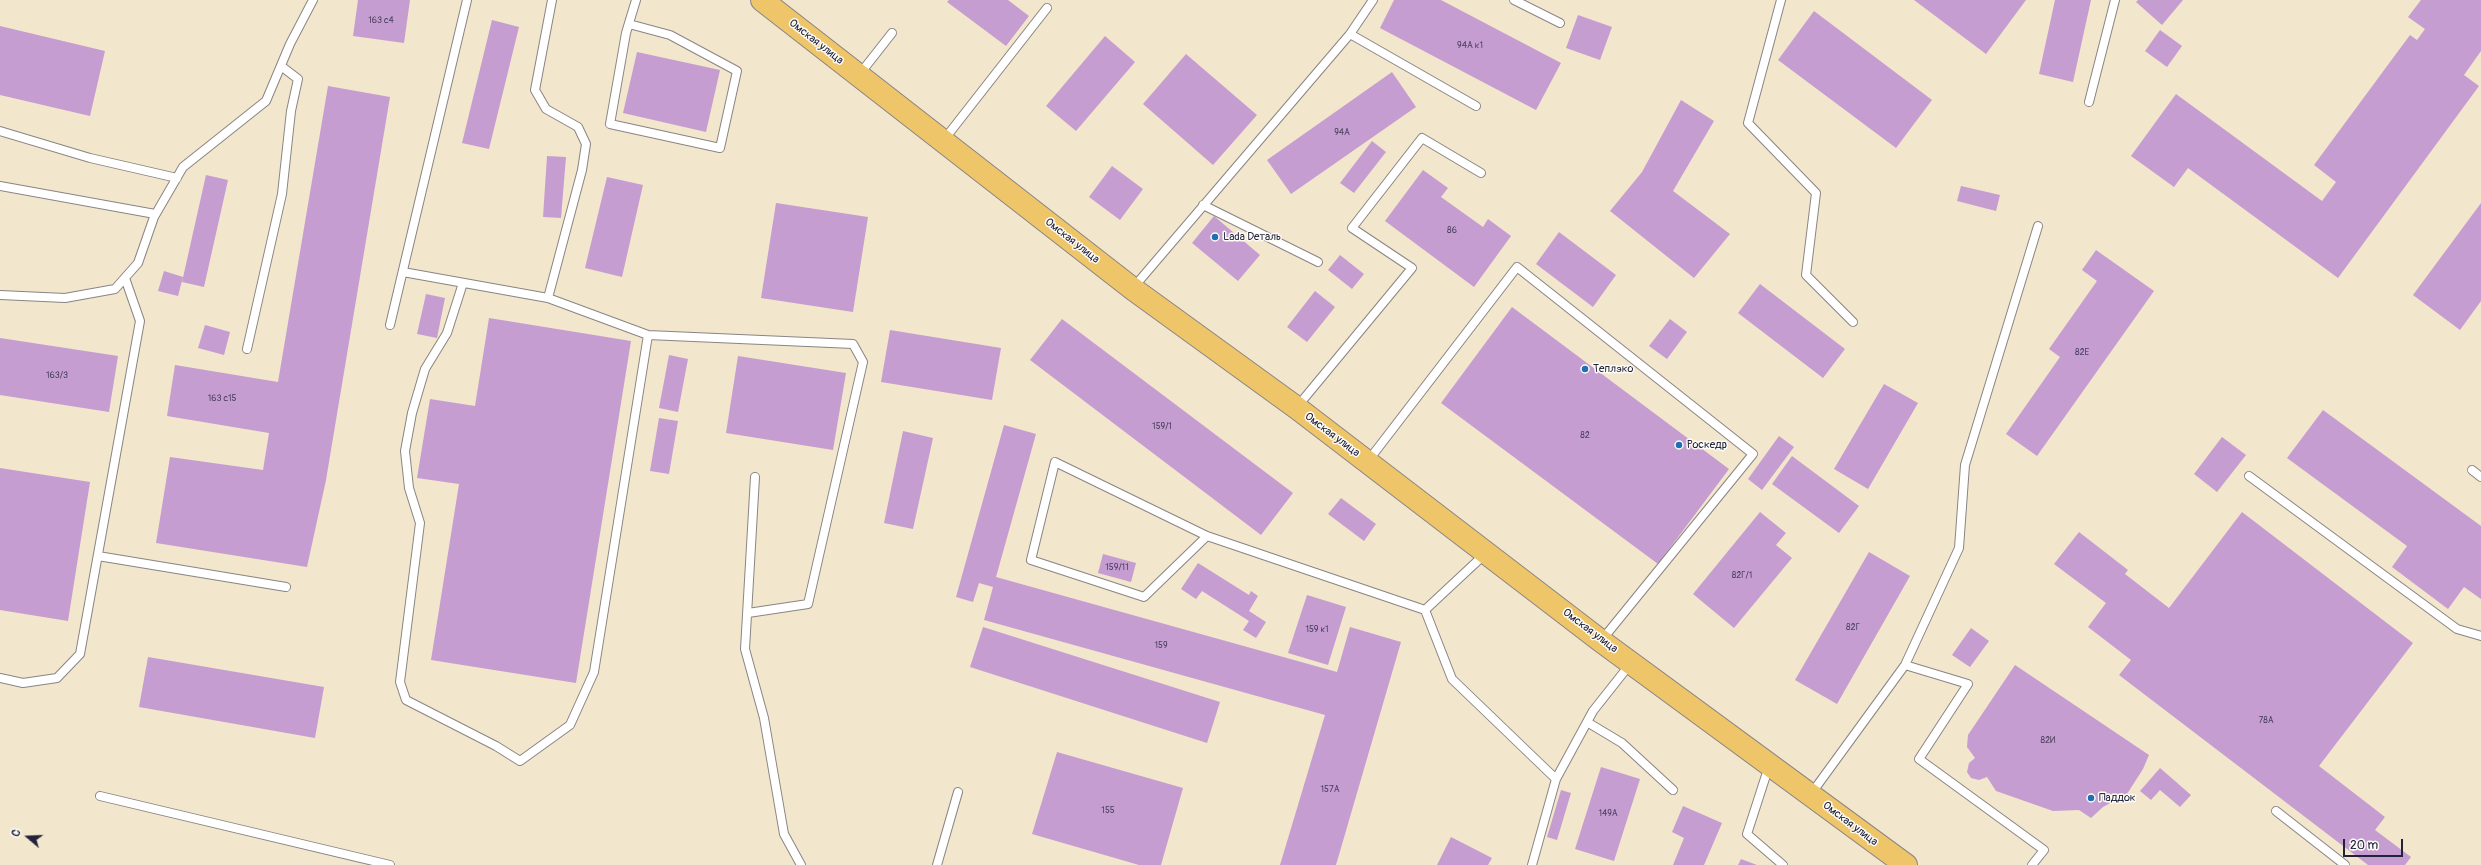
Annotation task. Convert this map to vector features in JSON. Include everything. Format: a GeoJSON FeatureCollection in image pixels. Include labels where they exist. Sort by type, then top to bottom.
{"type":"FeatureCollection","features":[{"type":"Feature","properties":{"kind":"main road","name":"Омская улица"},"geometry":{"type":"LineString","coordinates":[[762,0],[1133,288],[1297,408],[1487,552],[1601,641],[1904,865]]}},
{"type":"Feature","properties":{"kind":"lane"},"geometry":{"type":"LineString","coordinates":[[0,294],[65,298],[116,289],[138,263],[155,214],[183,167],[266,101],[313,0]]}},
{"type":"Feature","properties":{"kind":"lane"},"geometry":{"type":"LineString","coordinates":[[390,325],[467,0]]}},
{"type":"Feature","properties":{"kind":"lane"},"geometry":{"type":"LineString","coordinates":[[548,298],[582,170],[586,144],[578,127],[546,109],[535,90],[552,0]]}},
{"type":"Feature","properties":{"kind":"lane"},"geometry":{"type":"LineString","coordinates":[[629,24],[670,35],[737,71],[720,148],[610,124],[629,24],[636,0]]}},
{"type":"Feature","properties":{"kind":"lane"},"geometry":{"type":"LineString","coordinates":[[1133,288],[1350,34],[1373,0]]}},
{"type":"Feature","properties":{"kind":"lane"},"geometry":{"type":"LineString","coordinates":[[1514,0],[1560,24]]}},
{"type":"Feature","properties":{"kind":"lane"},"geometry":{"type":"LineString","coordinates":[[1781,0],[1748,123],[1816,193],[1806,275],[1853,322]]}},
{"type":"Feature","properties":{"kind":"lane"},"geometry":{"type":"LineString","coordinates":[[2090,102],[2115,0]]}},
{"type":"Feature","properties":{"kind":"lane"},"geometry":{"type":"LineString","coordinates":[[943,141],[1047,8]]}},
{"type":"Feature","properties":{"kind":"lane"},"geometry":{"type":"LineString","coordinates":[[858,75],[892,33]]}},
{"type":"Feature","properties":{"kind":"lane"},"geometry":{"type":"LineString","coordinates":[[1350,34],[1476,106]]}},
{"type":"Feature","properties":{"kind":"lane"},"geometry":{"type":"LineString","coordinates":[[247,349],[282,194],[291,111],[298,79],[281,66]]}},
{"type":"Feature","properties":{"kind":"lane"},"geometry":{"type":"LineString","coordinates":[[0,131],[90,158],[177,178]]}},
{"type":"Feature","properties":{"kind":"lane"},"geometry":{"type":"LineString","coordinates":[[1297,408],[1412,268],[1352,228],[1422,138],[1481,173]]}},
{"type":"Feature","properties":{"kind":"lane"},"geometry":{"type":"LineString","coordinates":[[0,186],[155,214]]}},
{"type":"Feature","properties":{"kind":"lane"},"geometry":{"type":"LineString","coordinates":[[1203,205],[1318,262]]}},
{"type":"Feature","properties":{"kind":"lane"},"geometry":{"type":"LineString","coordinates":[[1811,795],[1905,665],[1959,548],[1965,465],[2038,226]]}},
{"type":"Feature","properties":{"kind":"lane"},"geometry":{"type":"LineString","coordinates":[[1368,462],[1516,267],[1753,454],[1601,641]]}},
{"type":"Feature","properties":{"kind":"lane"},"geometry":{"type":"LineString","coordinates":[[403,272],[548,298],[648,335],[853,344],[863,362],[808,604],[748,613]]}},
{"type":"Feature","properties":{"kind":"lane"},"geometry":{"type":"LineString","coordinates":[[0,678],[24,683],[57,678],[80,654],[140,321],[125,278]]}},
{"type":"Feature","properties":{"kind":"lane"},"geometry":{"type":"LineString","coordinates":[[463,283],[447,333],[425,369],[412,413],[405,451],[409,488],[420,523],[400,682],[406,700],[496,746],[520,761],[570,725],[594,672],[648,335]]}},
{"type":"Feature","properties":{"kind":"lane"},"geometry":{"type":"LineString","coordinates":[[1207,536],[1144,597],[1031,560],[1055,462],[1207,536],[1425,610],[1452,679],[1556,779]]}},
{"type":"Feature","properties":{"kind":"lane"},"geometry":{"type":"LineString","coordinates":[[2472,470],[2481,477]]}},
{"type":"Feature","properties":{"kind":"lane"},"geometry":{"type":"LineString","coordinates":[[2249,476],[2457,629],[2481,636]]}},
{"type":"Feature","properties":{"kind":"lane"},"geometry":{"type":"LineString","coordinates":[[755,478],[745,649],[764,718],[784,834],[801,865]]}},
{"type":"Feature","properties":{"kind":"lane"},"geometry":{"type":"LineString","coordinates":[[1425,610],[1487,552]]}},
{"type":"Feature","properties":{"kind":"lane"},"geometry":{"type":"LineString","coordinates":[[98,556],[286,587]]}},
{"type":"Feature","properties":{"kind":"lane"},"geometry":{"type":"LineString","coordinates":[[1532,865],[1556,779],[1587,722],[1631,662]]}},
{"type":"Feature","properties":{"kind":"lane"},"geometry":{"type":"LineString","coordinates":[[1905,665],[1968,684],[1919,759],[2044,850],[2032,865]]}},
{"type":"Feature","properties":{"kind":"lane"},"geometry":{"type":"LineString","coordinates":[[1587,722],[1622,743],[1673,790]]}},
{"type":"Feature","properties":{"kind":"lane"},"geometry":{"type":"LineString","coordinates":[[1769,766],[1747,834],[1783,865]]}},
{"type":"Feature","properties":{"kind":"lane"},"geometry":{"type":"LineString","coordinates":[[937,865],[958,792]]}},
{"type":"Feature","properties":{"kind":"lane"},"geometry":{"type":"LineString","coordinates":[[100,796],[390,865]]}},
{"type":"Feature","properties":{"kind":"lane"},"geometry":{"type":"LineString","coordinates":[[2276,811],[2345,865]]}},
{"type":"Feature","properties":{"kind":"building"},"geometry":{"type":"Polygon","coordinates":[[[358,0],[410,0],[404,43],[353,36],[358,0]]]}},
{"type":"Feature","properties":{"kind":"building"},"geometry":{"type":"Polygon","coordinates":[[[949,0],[1008,0],[1029,16],[1006,46],[947,2],[949,0]]]}},
{"type":"Feature","properties":{"kind":"building"},"geometry":{"type":"Polygon","coordinates":[[[1394,0],[1441,0],[1561,63],[1536,110],[1380,28],[1394,0]]]}},
{"type":"Feature","properties":{"kind":"building"},"geometry":{"type":"Polygon","coordinates":[[[1914,0],[2026,0],[1986,54],[1914,0]]]}},
{"type":"Feature","properties":{"kind":"building"},"geometry":{"type":"Polygon","coordinates":[[[2055,0],[2091,0],[2073,82],[2039,74],[2055,0]]]}},
{"type":"Feature","properties":{"kind":"building"},"geometry":{"type":"Polygon","coordinates":[[[2138,0],[2183,0],[2162,25],[2136,2],[2138,0]]]}},
{"type":"Feature","properties":{"kind":"building"},"geometry":{"type":"Polygon","coordinates":[[[2421,0],[2481,0],[2481,51],[2464,75],[2479,86],[2338,278],[2188,168],[2174,187],[2131,156],[2176,94],[2322,201],[2336,182],[2314,165],[2410,35],[2417,40],[2425,29],[2408,17],[2421,0]]]}},
{"type":"Feature","properties":{"kind":"building"},"geometry":{"type":"Polygon","coordinates":[[[1814,11],[1932,100],[1896,148],[1778,60],[1814,11]]]}},
{"type":"Feature","properties":{"kind":"building"},"geometry":{"type":"Polygon","coordinates":[[[1578,15],[1612,27],[1600,60],[1566,48],[1578,15]]]}},
{"type":"Feature","properties":{"kind":"building"},"geometry":{"type":"Polygon","coordinates":[[[492,20],[519,27],[489,149],[462,143],[492,20]]]}},
{"type":"Feature","properties":{"kind":"building"},"geometry":{"type":"Polygon","coordinates":[[[0,26],[105,51],[90,116],[0,95],[0,26]]]}},
{"type":"Feature","properties":{"kind":"building"},"geometry":{"type":"Polygon","coordinates":[[[2160,30],[2182,46],[2167,67],[2145,51],[2160,30]]]}},
{"type":"Feature","properties":{"kind":"building"},"geometry":{"type":"Polygon","coordinates":[[[1105,36],[1135,62],[1076,131],[1046,106],[1105,36]]]}},
{"type":"Feature","properties":{"kind":"building"},"geometry":{"type":"Polygon","coordinates":[[[637,52],[720,70],[706,132],[623,113],[637,52]]]}},
{"type":"Feature","properties":{"kind":"building"},"geometry":{"type":"Polygon","coordinates":[[[1186,54],[1257,115],[1213,165],[1143,104],[1186,54]]]}},
{"type":"Feature","properties":{"kind":"building"},"geometry":{"type":"Polygon","coordinates":[[[1392,72],[1416,107],[1291,194],[1267,160],[1392,72]]]}},
{"type":"Feature","properties":{"kind":"building"},"geometry":{"type":"Polygon","coordinates":[[[328,86],[390,97],[326,480],[307,567],[156,543],[170,457],[263,470],[269,433],[167,416],[175,365],[278,382],[328,86]]]}},
{"type":"Feature","properties":{"kind":"building"},"geometry":{"type":"Polygon","coordinates":[[[1681,100],[1714,121],[1673,191],[1730,234],[1694,278],[1610,211],[1642,172],[1681,100]]]}},
{"type":"Feature","properties":{"kind":"building"},"geometry":{"type":"Polygon","coordinates":[[[1372,141],[1386,152],[1354,193],[1340,183],[1372,141]]]}},
{"type":"Feature","properties":{"kind":"building"},"geometry":{"type":"Polygon","coordinates":[[[547,156],[566,157],[561,218],[543,217],[547,156]]]}},
{"type":"Feature","properties":{"kind":"building"},"geometry":{"type":"Polygon","coordinates":[[[1112,166],[1143,189],[1120,220],[1089,197],[1112,166]]]}},
{"type":"Feature","properties":{"kind":"building"},"geometry":{"type":"Polygon","coordinates":[[[1423,170],[1448,188],[1441,197],[1483,227],[1488,219],[1511,236],[1474,287],[1385,221],[1423,170]]]}},
{"type":"Feature","properties":{"kind":"building"},"geometry":{"type":"Polygon","coordinates":[[[206,175],[228,180],[204,287],[182,282],[206,175]]]}},
{"type":"Feature","properties":{"kind":"building"},"geometry":{"type":"Polygon","coordinates":[[[607,177],[643,185],[622,277],[585,268],[607,177]]]}},
{"type":"Feature","properties":{"kind":"building"},"geometry":{"type":"Polygon","coordinates":[[[1961,186],[2000,195],[1996,211],[1957,201],[1961,186]]]}},
{"type":"Feature","properties":{"kind":"building"},"geometry":{"type":"Polygon","coordinates":[[[776,203],[868,217],[853,312],[761,298],[776,203]]]}},
{"type":"Feature","properties":{"kind":"building"},"geometry":{"type":"Polygon","coordinates":[[[2481,203],[2481,301],[2460,330],[2413,295],[2481,203]]]}},
{"type":"Feature","properties":{"kind":"building"},"geometry":{"type":"Polygon","coordinates":[[[1214,216],[1260,255],[1238,281],[1192,243],[1214,216]]]}},
{"type":"Feature","properties":{"kind":"building"},"geometry":{"type":"Polygon","coordinates":[[[1559,232],[1616,275],[1593,307],[1536,264],[1559,232]]]}},
{"type":"Feature","properties":{"kind":"building"},"geometry":{"type":"Polygon","coordinates":[[[2096,250],[2154,291],[2037,456],[2006,434],[2060,357],[2049,349],[2097,281],[2082,270],[2096,250]]]}},
{"type":"Feature","properties":{"kind":"building"},"geometry":{"type":"Polygon","coordinates":[[[1340,255],[1364,274],[1352,289],[1328,270],[1340,255]]]}},
{"type":"Feature","properties":{"kind":"building"},"geometry":{"type":"Polygon","coordinates":[[[164,271],[183,277],[178,296],[158,291],[164,271]]]}},
{"type":"Feature","properties":{"kind":"building"},"geometry":{"type":"Polygon","coordinates":[[[1760,284],[1845,349],[1823,378],[1738,313],[1760,284]]]}},
{"type":"Feature","properties":{"kind":"building"},"geometry":{"type":"Polygon","coordinates":[[[1315,291],[1335,307],[1307,342],[1287,327],[1315,291]]]}},
{"type":"Feature","properties":{"kind":"building"},"geometry":{"type":"Polygon","coordinates":[[[426,294],[445,298],[437,338],[417,334],[426,294]]]}},
{"type":"Feature","properties":{"kind":"building"},"geometry":{"type":"Polygon","coordinates":[[[1512,307],[1729,469],[1658,564],[1441,403],[1512,307]]]}},
{"type":"Feature","properties":{"kind":"building"},"geometry":{"type":"Polygon","coordinates":[[[489,318],[631,341],[576,683],[431,660],[459,484],[417,478],[430,399],[475,406],[489,318]]]}},
{"type":"Feature","properties":{"kind":"building"},"geometry":{"type":"Polygon","coordinates":[[[1062,319],[1293,493],[1261,535],[1030,360],[1062,319]]]}},
{"type":"Feature","properties":{"kind":"building"},"geometry":{"type":"Polygon","coordinates":[[[1670,319],[1687,332],[1667,359],[1649,346],[1670,319]]]}},
{"type":"Feature","properties":{"kind":"building"},"geometry":{"type":"Polygon","coordinates":[[[205,325],[230,332],[224,355],[198,348],[205,325]]]}},
{"type":"Feature","properties":{"kind":"building"},"geometry":{"type":"Polygon","coordinates":[[[890,330],[1001,348],[992,400],[881,382],[890,330]]]}},
{"type":"Feature","properties":{"kind":"building"},"geometry":{"type":"Polygon","coordinates":[[[0,338],[118,356],[109,412],[0,395],[0,338]]]}},
{"type":"Feature","properties":{"kind":"building"},"geometry":{"type":"Polygon","coordinates":[[[669,355],[688,359],[678,412],[659,408],[669,355]]]}},
{"type":"Feature","properties":{"kind":"building"},"geometry":{"type":"Polygon","coordinates":[[[738,356],[846,373],[833,450],[726,433],[738,356]]]}},
{"type":"Feature","properties":{"kind":"building"},"geometry":{"type":"Polygon","coordinates":[[[1884,384],[1918,403],[1868,489],[1834,469],[1884,384]]]}},
{"type":"Feature","properties":{"kind":"building"},"geometry":{"type":"Polygon","coordinates":[[[2323,410],[2481,526],[2481,599],[2464,587],[2448,609],[2392,567],[2407,546],[2287,458],[2323,410]]]}},
{"type":"Feature","properties":{"kind":"building"},"geometry":{"type":"Polygon","coordinates":[[[659,418],[678,421],[669,474],[650,471],[659,418]]]}},
{"type":"Feature","properties":{"kind":"building"},"geometry":{"type":"Polygon","coordinates":[[[1004,425],[1036,434],[996,577],[1337,672],[1350,627],[1401,642],[1336,865],[1280,865],[1325,715],[984,620],[993,587],[979,583],[973,602],[956,597],[1004,425]]]}},
{"type":"Feature","properties":{"kind":"building"},"geometry":{"type":"Polygon","coordinates":[[[903,431],[933,438],[913,529],[884,523],[903,431]]]}},
{"type":"Feature","properties":{"kind":"building"},"geometry":{"type":"Polygon","coordinates":[[[1779,436],[1794,447],[1762,490],[1748,479],[1779,436]]]}},
{"type":"Feature","properties":{"kind":"building"},"geometry":{"type":"Polygon","coordinates":[[[2222,437],[2246,455],[2217,492],[2194,474],[2222,437]]]}},
{"type":"Feature","properties":{"kind":"building"},"geometry":{"type":"Polygon","coordinates":[[[1792,456],[1859,506],[1839,533],[1772,484],[1792,456]]]}},
{"type":"Feature","properties":{"kind":"building"},"geometry":{"type":"Polygon","coordinates":[[[0,468],[90,482],[68,621],[0,610],[0,468]]]}},
{"type":"Feature","properties":{"kind":"building"},"geometry":{"type":"Polygon","coordinates":[[[1341,498],[1376,524],[1364,541],[1328,514],[1341,498]]]}},
{"type":"Feature","properties":{"kind":"building"},"geometry":{"type":"Polygon","coordinates":[[[1760,512],[1786,533],[1776,545],[1792,558],[1734,628],[1693,594],[1760,512]]]}},
{"type":"Feature","properties":{"kind":"building"},"geometry":{"type":"Polygon","coordinates":[[[2242,512],[2413,643],[2319,766],[2385,817],[2375,830],[2411,857],[2405,865],[2368,865],[2119,675],[2131,660],[2088,627],[2106,603],[2054,564],[2079,532],[2128,570],[2125,574],[2169,608],[2242,512]]]}},
{"type":"Feature","properties":{"kind":"building"},"geometry":{"type":"Polygon","coordinates":[[[1869,552],[1910,576],[1837,704],[1795,680],[1869,552]]]}},
{"type":"Feature","properties":{"kind":"building"},"geometry":{"type":"Polygon","coordinates":[[[1103,554],[1136,563],[1131,582],[1098,573],[1103,554]]]}},
{"type":"Feature","properties":{"kind":"building"},"geometry":{"type":"Polygon","coordinates":[[[1198,563],[1249,595],[1251,591],[1258,596],[1249,611],[1266,622],[1256,638],[1243,630],[1249,621],[1202,591],[1196,599],[1181,589],[1198,563]]]}},
{"type":"Feature","properties":{"kind":"building"},"geometry":{"type":"Polygon","coordinates":[[[1307,595],[1346,607],[1328,665],[1288,653],[1307,595]]]}},
{"type":"Feature","properties":{"kind":"building"},"geometry":{"type":"Polygon","coordinates":[[[983,627],[1220,702],[1207,743],[970,667],[983,627]]]}},
{"type":"Feature","properties":{"kind":"building"},"geometry":{"type":"Polygon","coordinates":[[[1971,628],[1989,641],[1970,667],[1952,655],[1971,628]]]}},
{"type":"Feature","properties":{"kind":"building"},"geometry":{"type":"Polygon","coordinates":[[[148,657],[324,687],[315,738],[139,707],[148,657]]]}},
{"type":"Feature","properties":{"kind":"building"},"geometry":{"type":"Polygon","coordinates":[[[2015,665],[2149,755],[2143,769],[2127,794],[2103,807],[2091,818],[2079,810],[2053,811],[1996,791],[1987,777],[1979,780],[1971,778],[1967,772],[1969,763],[1975,758],[1967,747],[1968,735],[2015,665]]]}},
{"type":"Feature","properties":{"kind":"building"},"geometry":{"type":"Polygon","coordinates":[[[1057,752],[1183,788],[1161,865],[1139,865],[1032,834],[1057,752]]]}},
{"type":"Feature","properties":{"kind":"building"},"geometry":{"type":"Polygon","coordinates":[[[1601,767],[1640,779],[1614,861],[1575,849],[1601,767]]]}},
{"type":"Feature","properties":{"kind":"building"},"geometry":{"type":"Polygon","coordinates":[[[2160,768],[2191,795],[2180,807],[2160,790],[2151,800],[2140,791],[2160,768]]]}},
{"type":"Feature","properties":{"kind":"building"},"geometry":{"type":"Polygon","coordinates":[[[1561,790],[1571,793],[1557,840],[1547,837],[1561,790]]]}},
{"type":"Feature","properties":{"kind":"building"},"geometry":{"type":"Polygon","coordinates":[[[1683,806],[1722,823],[1704,865],[1673,865],[1684,838],[1672,832],[1683,806]]]}},
{"type":"Feature","properties":{"kind":"building"},"geometry":{"type":"Polygon","coordinates":[[[1451,837],[1492,858],[1488,865],[1437,865],[1451,837]]]}},
{"type":"Feature","properties":{"kind":"building"},"geometry":{"type":"Polygon","coordinates":[[[1741,859],[1757,865],[1738,865],[1741,859]]]}},
{"type":"Feature","properties":{"kind":"place","name":"Lada Dеталь"},"geometry":{"type":"Point","coordinates":[1215,237]}},
{"type":"Feature","properties":{"kind":"place","name":"Теплэко"},"geometry":{"type":"Point","coordinates":[1585,369]}},
{"type":"Feature","properties":{"kind":"place","name":"Роскедр"},"geometry":{"type":"Point","coordinates":[1679,445]}},
{"type":"Feature","properties":{"kind":"place","name":"Паддок"},"geometry":{"type":"Point","coordinates":[2091,798]}}]}
